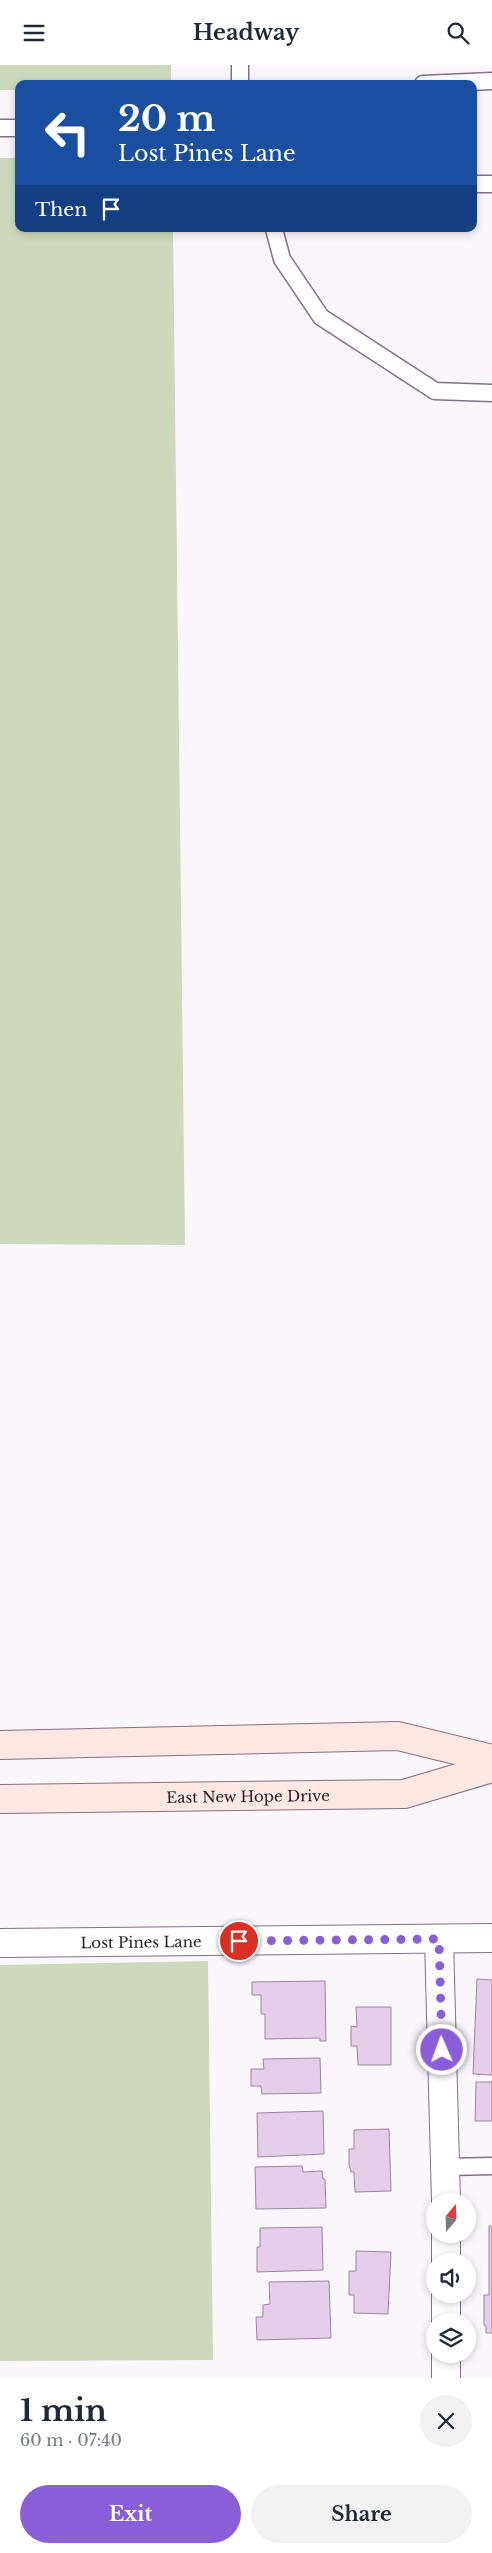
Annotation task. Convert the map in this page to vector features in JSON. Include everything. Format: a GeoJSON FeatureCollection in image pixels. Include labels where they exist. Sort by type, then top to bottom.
{"type":"FeatureCollection","features":[{"type":"Feature","properties":{"kind":"main road"},"geometry":{"type":"LineString","coordinates":[[0,1745],[398,1736],[492,1759]]}},
{"type":"Feature","properties":{"kind":"main road","name":"East New Hope Drive"},"geometry":{"type":"LineString","coordinates":[[0,1799],[404,1794],[492,1768]]}},
{"type":"Feature","properties":{"kind":"street","name":"Lost Pines Lane"},"geometry":{"type":"LineString","coordinates":[[0,1943],[492,1938]]}},
{"type":"Feature","properties":{"kind":"street"},"geometry":{"type":"LineString","coordinates":[[439,1939],[446,2193]]}},
{"type":"Feature","properties":{"kind":"street"},"geometry":{"type":"LineString","coordinates":[[446,2363],[446,2378]]}},
{"type":"Feature","properties":{"kind":"lane"},"geometry":{"type":"LineString","coordinates":[[240,65],[240,80]]}},
{"type":"Feature","properties":{"kind":"lane"},"geometry":{"type":"LineString","coordinates":[[477,82],[492,81]]}},
{"type":"Feature","properties":{"kind":"lane"},"geometry":{"type":"LineString","coordinates":[[0,128],[15,128]]}},
{"type":"Feature","properties":{"kind":"lane"},"geometry":{"type":"LineString","coordinates":[[477,184],[492,184]]}},
{"type":"Feature","properties":{"kind":"lane"},"geometry":{"type":"LineString","coordinates":[[275,232],[282,259],[321,317],[434,391],[492,393]]}},
{"type":"Feature","properties":{"kind":"lane"},"geometry":{"type":"LineString","coordinates":[[446,2167],[492,2166]]}},
{"type":"Feature","properties":{"kind":"green space"},"geometry":{"type":"Polygon","coordinates":[[[0,65],[171,65],[171,80],[15,80],[15,90],[0,90],[0,65]]]}},
{"type":"Feature","properties":{"kind":"green space"},"geometry":{"type":"Polygon","coordinates":[[[0,158],[15,158],[15,232],[173,232],[185,1245],[0,1244],[0,158]]]}},
{"type":"Feature","properties":{"kind":"green space"},"geometry":{"type":"Polygon","coordinates":[[[208,1961],[213,2360],[0,2361],[0,1965],[208,1961]]]}},
{"type":"Feature","properties":{"kind":"building"},"geometry":{"type":"Polygon","coordinates":[[[477,1979],[492,1980],[492,2075],[473,2074],[477,1979]]]}},
{"type":"Feature","properties":{"kind":"building"},"geometry":{"type":"Polygon","coordinates":[[[325,1981],[326,2041],[320,2041],[320,2038],[265,2039],[265,2014],[261,2014],[261,1995],[252,1995],[252,1982],[325,1981]]]}},
{"type":"Feature","properties":{"kind":"building"},"geometry":{"type":"Polygon","coordinates":[[[356,2007],[391,2007],[391,2065],[358,2065],[357,2046],[351,2046],[351,2026],[357,2027],[356,2007]]]}},
{"type":"Feature","properties":{"kind":"building"},"geometry":{"type":"Polygon","coordinates":[[[320,2058],[321,2093],[262,2094],[261,2086],[251,2086],[251,2069],[264,2069],[263,2059],[320,2058]]]}},
{"type":"Feature","properties":{"kind":"building"},"geometry":{"type":"Polygon","coordinates":[[[476,2082],[492,2082],[492,2121],[475,2121],[476,2082]]]}},
{"type":"Feature","properties":{"kind":"building"},"geometry":{"type":"Polygon","coordinates":[[[323,2111],[324,2154],[258,2157],[257,2113],[323,2111]]]}},
{"type":"Feature","properties":{"kind":"building"},"geometry":{"type":"Polygon","coordinates":[[[389,2129],[391,2191],[355,2192],[354,2172],[351,2172],[349,2164],[349,2149],[354,2149],[354,2130],[389,2129]]]}},
{"type":"Feature","properties":{"kind":"building"},"geometry":{"type":"Polygon","coordinates":[[[302,2166],[303,2172],[322,2171],[323,2179],[325,2179],[326,2208],[256,2209],[255,2167],[302,2166]]]}},
{"type":"Feature","properties":{"kind":"building"},"geometry":{"type":"Polygon","coordinates":[[[489,2226],[492,2226],[492,2333],[486,2333],[486,2326],[484,2325],[484,2295],[489,2295],[489,2226]]]}},
{"type":"Feature","properties":{"kind":"building"},"geometry":{"type":"Polygon","coordinates":[[[322,2227],[323,2270],[257,2272],[257,2247],[260,2247],[260,2228],[322,2227]]]}},
{"type":"Feature","properties":{"kind":"building"},"geometry":{"type":"Polygon","coordinates":[[[356,2251],[391,2252],[388,2314],[354,2313],[354,2295],[349,2295],[349,2271],[356,2271],[356,2251]]]}},
{"type":"Feature","properties":{"kind":"building"},"geometry":{"type":"Polygon","coordinates":[[[329,2281],[331,2338],[257,2340],[256,2317],[263,2317],[263,2305],[270,2304],[269,2282],[329,2281]]]}},
{"type":"Feature","properties":{"kind":"route"},"geometry":{"type":"LineString","coordinates":[[239,1941],[439,1939],[442,2050]]}}]}
